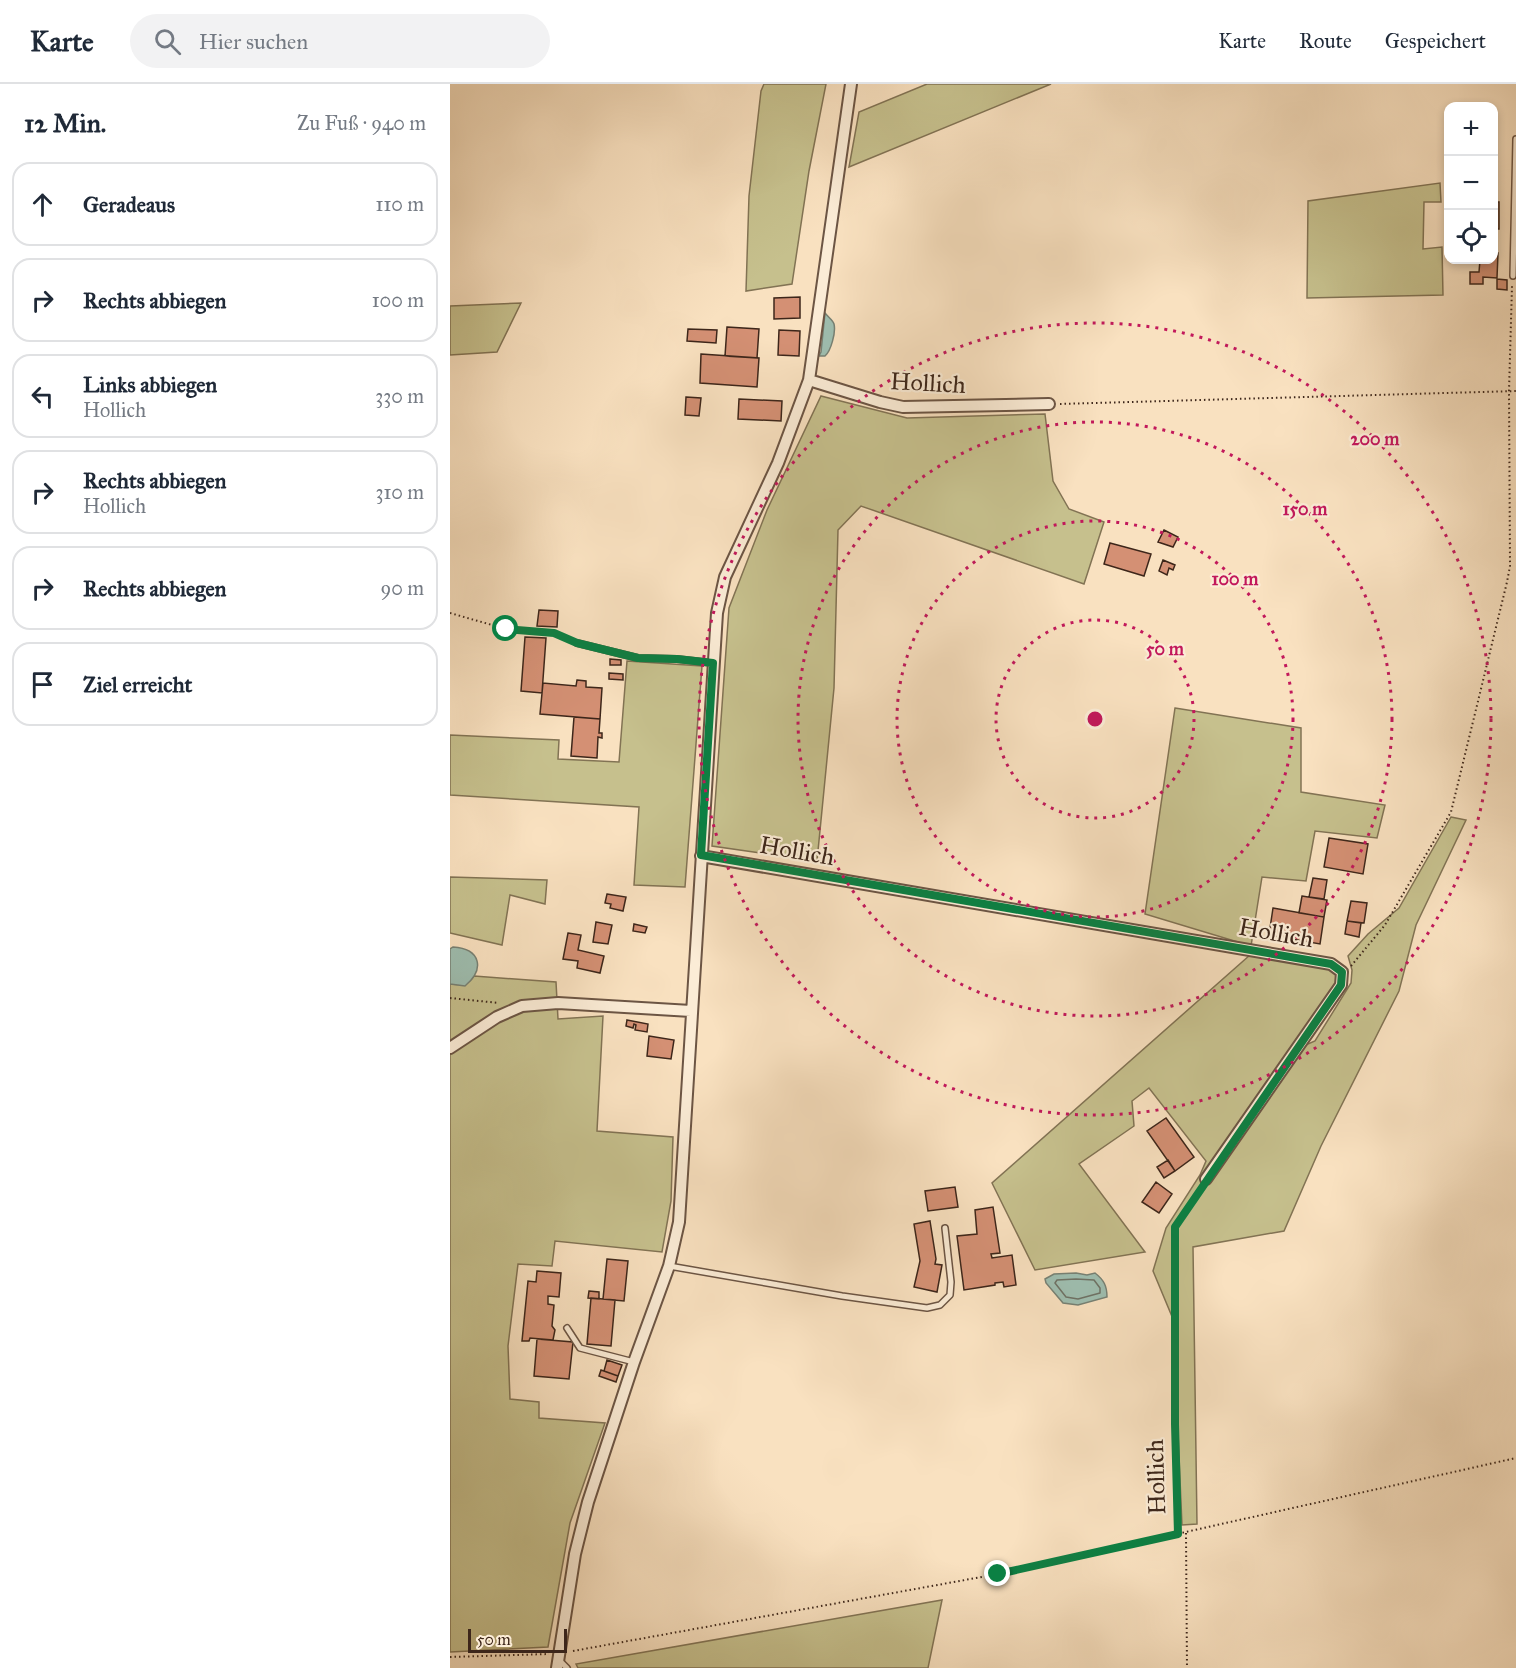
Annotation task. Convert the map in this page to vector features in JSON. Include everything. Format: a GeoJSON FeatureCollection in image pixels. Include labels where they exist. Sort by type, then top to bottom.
{"type":"FeatureCollection","features":[{"type":"Feature","properties":{"kind":"street"},"geometry":{"type":"LineString","coordinates":[[561,1662],[575,1554],[588,1502],[634,1362],[669,1266],[679,1222],[717,613],[725,577],[778,463],[809,380],[840,148],[851,84]]}},
{"type":"Feature","properties":{"kind":"street","name":"Hollich"},"geometry":{"type":"LineString","coordinates":[[809,380],[880,402],[903,406],[1049,404]]}},
{"type":"Feature","properties":{"kind":"street","name":"Hollich"},"geometry":{"type":"LineString","coordinates":[[701,855],[1331,964],[1342,972]]}},
{"type":"Feature","properties":{"kind":"street"},"geometry":{"type":"LineString","coordinates":[[1206,1179],[1341,985],[1342,972]]}},
{"type":"Feature","properties":{"kind":"street"},"geometry":{"type":"LineString","coordinates":[[450,1048],[497,1017],[522,1006],[558,1003],[691,1011]]}},
{"type":"Feature","properties":{"kind":"lane"},"geometry":{"type":"LineString","coordinates":[[1513,276],[1516,139]]}},
{"type":"Feature","properties":{"kind":"lane"},"geometry":{"type":"LineString","coordinates":[[577,643],[638,658],[713,663]]}},
{"type":"Feature","properties":{"kind":"lane"},"geometry":{"type":"LineString","coordinates":[[669,1266],[842,1296],[927,1308],[940,1305],[950,1295],[951,1282],[945,1228]]}},
{"type":"Feature","properties":{"kind":"lane"},"geometry":{"type":"LineString","coordinates":[[567,1328],[580,1348],[634,1362]]}},
{"type":"Feature","properties":{"kind":"path"},"geometry":{"type":"LineString","coordinates":[[1342,972],[1348,970],[1385,926],[1451,812],[1510,566],[1509,391],[1513,276]]}},
{"type":"Feature","properties":{"kind":"path"},"geometry":{"type":"LineString","coordinates":[[1049,404],[1516,391]]}},
{"type":"Feature","properties":{"kind":"path"},"geometry":{"type":"LineString","coordinates":[[450,613],[506,629],[554,633],[577,643]]}},
{"type":"Feature","properties":{"kind":"path"},"geometry":{"type":"LineString","coordinates":[[450,998],[502,1004]]}},
{"type":"Feature","properties":{"kind":"path","name":"Hollich"},"geometry":{"type":"LineString","coordinates":[[1178,1534],[1175,1424],[1175,1227],[1206,1179]]}},
{"type":"Feature","properties":{"kind":"path"},"geometry":{"type":"LineString","coordinates":[[450,1657],[561,1662],[998,1574],[1516,1458]]}},
{"type":"Feature","properties":{"kind":"path","name":"Hollich"},"geometry":{"type":"LineString","coordinates":[[1186,1533],[1187,1668]]}},
{"type":"Feature","properties":{"kind":"shaded area"},"geometry":{"type":"Polygon","coordinates":[[[764,84],[826,84],[809,171],[792,284],[746,291],[749,196],[761,91],[764,84]]]}},
{"type":"Feature","properties":{"kind":"shaded area"},"geometry":{"type":"Polygon","coordinates":[[[927,84],[1051,84],[849,167],[859,112],[927,84]]]}},
{"type":"Feature","properties":{"kind":"shaded area"},"geometry":{"type":"Polygon","coordinates":[[[1440,183],[1441,202],[1424,202],[1423,249],[1442,247],[1443,295],[1307,298],[1308,201],[1440,183]]]}},
{"type":"Feature","properties":{"kind":"shaded area"},"geometry":{"type":"Polygon","coordinates":[[[521,303],[497,352],[450,355],[450,306],[521,303]]]}},
{"type":"Feature","properties":{"kind":"shaded area"},"geometry":{"type":"Polygon","coordinates":[[[821,396],[907,418],[1045,414],[1053,481],[1069,509],[1104,522],[1084,584],[861,506],[838,530],[834,688],[817,861],[712,846],[729,608],[767,510],[821,396]]]}},
{"type":"Feature","properties":{"kind":"shaded area"},"geometry":{"type":"Polygon","coordinates":[[[627,661],[702,666],[685,887],[634,885],[639,807],[450,795],[450,735],[559,740],[558,759],[619,762],[627,661]]]}},
{"type":"Feature","properties":{"kind":"shaded area"},"geometry":{"type":"Polygon","coordinates":[[[1175,708],[1301,728],[1301,792],[1385,805],[1377,838],[1315,831],[1306,881],[1262,877],[1251,946],[1145,914],[1175,708]]]}},
{"type":"Feature","properties":{"kind":"shaded area"},"geometry":{"type":"Polygon","coordinates":[[[1451,817],[1466,820],[1416,925],[1399,991],[1321,1146],[1284,1231],[1193,1247],[1197,1524],[1182,1525],[1173,1319],[1153,1271],[1166,1228],[1200,1175],[1206,1161],[1149,1088],[1132,1101],[1134,1126],[1079,1164],[1145,1252],[1035,1270],[992,1183],[1250,955],[1327,967],[1335,974],[1337,985],[1292,1051],[1315,1041],[1351,983],[1352,970],[1348,956],[1368,934],[1399,908],[1451,817]]]}},
{"type":"Feature","properties":{"kind":"shaded area"},"geometry":{"type":"Polygon","coordinates":[[[450,877],[547,880],[545,904],[510,895],[502,945],[450,933],[450,877]]]}},
{"type":"Feature","properties":{"kind":"shaded area"},"geometry":{"type":"Polygon","coordinates":[[[474,976],[556,982],[558,1019],[603,1016],[597,1131],[673,1137],[671,1201],[662,1252],[555,1241],[552,1266],[518,1264],[508,1346],[510,1399],[539,1402],[539,1418],[605,1423],[570,1523],[548,1647],[450,1652],[450,984],[464,984],[474,976]]]}},
{"type":"Feature","properties":{"kind":"shaded area"},"geometry":{"type":"Polygon","coordinates":[[[942,1600],[928,1668],[578,1668],[576,1664],[942,1600]]]}},
{"type":"Feature","properties":{"kind":"water"},"geometry":{"type":"Polygon","coordinates":[[[825,313],[833,323],[834,332],[827,354],[819,356],[821,352],[825,313]]]}},
{"type":"Feature","properties":{"kind":"water"},"geometry":{"type":"Polygon","coordinates":[[[453,947],[470,952],[477,961],[476,973],[465,986],[450,984],[450,949],[453,947]]]}},
{"type":"Feature","properties":{"kind":"water"},"geometry":{"type":"Polygon","coordinates":[[[1095,1273],[1104,1284],[1107,1297],[1078,1305],[1063,1303],[1045,1279],[1054,1274],[1087,1275],[1095,1273]]]}},
{"type":"Feature","properties":{"kind":"building"},"geometry":{"type":"Polygon","coordinates":[[[1498,202],[1499,202],[1498,229],[1498,202]]]}},
{"type":"Feature","properties":{"kind":"building"},"geometry":{"type":"Polygon","coordinates":[[[1480,264],[1498,264],[1497,278],[1483,277],[1483,284],[1470,284],[1470,272],[1479,272],[1480,264]]]}},
{"type":"Feature","properties":{"kind":"building"},"geometry":{"type":"Polygon","coordinates":[[[1497,279],[1507,280],[1507,290],[1497,289],[1497,279]]]}},
{"type":"Feature","properties":{"kind":"building"},"geometry":{"type":"Polygon","coordinates":[[[800,297],[800,318],[774,319],[774,298],[800,297]]]}},
{"type":"Feature","properties":{"kind":"building"},"geometry":{"type":"Polygon","coordinates":[[[727,327],[759,329],[757,358],[725,356],[727,327]]]}},
{"type":"Feature","properties":{"kind":"building"},"geometry":{"type":"Polygon","coordinates":[[[688,329],[717,330],[716,343],[687,341],[688,329]]]}},
{"type":"Feature","properties":{"kind":"building"},"geometry":{"type":"Polygon","coordinates":[[[779,330],[800,331],[799,356],[778,355],[779,330]]]}},
{"type":"Feature","properties":{"kind":"building"},"geometry":{"type":"Polygon","coordinates":[[[701,354],[759,358],[757,387],[700,383],[701,354]]]}},
{"type":"Feature","properties":{"kind":"building"},"geometry":{"type":"Polygon","coordinates":[[[686,397],[701,398],[699,416],[685,415],[686,397]]]}},
{"type":"Feature","properties":{"kind":"building"},"geometry":{"type":"Polygon","coordinates":[[[739,399],[782,401],[781,421],[738,419],[739,399]]]}},
{"type":"Feature","properties":{"kind":"building"},"geometry":{"type":"Polygon","coordinates":[[[1164,530],[1178,537],[1173,547],[1158,542],[1164,530]]]}},
{"type":"Feature","properties":{"kind":"building"},"geometry":{"type":"Polygon","coordinates":[[[1110,543],[1151,554],[1144,576],[1104,564],[1110,543]]]}},
{"type":"Feature","properties":{"kind":"building"},"geometry":{"type":"Polygon","coordinates":[[[1163,560],[1175,565],[1173,570],[1169,568],[1167,575],[1159,571],[1163,560]]]}},
{"type":"Feature","properties":{"kind":"building"},"geometry":{"type":"Polygon","coordinates":[[[539,610],[558,611],[557,627],[537,626],[539,610]]]}},
{"type":"Feature","properties":{"kind":"building"},"geometry":{"type":"Polygon","coordinates":[[[525,637],[546,638],[542,693],[521,691],[525,637]]]}},
{"type":"Feature","properties":{"kind":"building"},"geometry":{"type":"Polygon","coordinates":[[[610,659],[621,660],[621,665],[610,665],[610,659]]]}},
{"type":"Feature","properties":{"kind":"building"},"geometry":{"type":"Polygon","coordinates":[[[609,673],[623,674],[623,680],[609,679],[609,673]]]}},
{"type":"Feature","properties":{"kind":"building"},"geometry":{"type":"Polygon","coordinates":[[[577,680],[586,681],[586,687],[602,688],[600,719],[540,714],[543,683],[576,686],[577,680]]]}},
{"type":"Feature","properties":{"kind":"building"},"geometry":{"type":"Polygon","coordinates":[[[574,717],[600,719],[599,733],[602,733],[602,738],[598,737],[597,758],[571,756],[574,717]]]}},
{"type":"Feature","properties":{"kind":"building"},"geometry":{"type":"Polygon","coordinates":[[[1329,838],[1368,844],[1363,874],[1324,867],[1329,838]]]}},
{"type":"Feature","properties":{"kind":"building"},"geometry":{"type":"Polygon","coordinates":[[[1313,878],[1327,880],[1324,899],[1309,897],[1313,878]]]}},
{"type":"Feature","properties":{"kind":"building"},"geometry":{"type":"Polygon","coordinates":[[[607,894],[626,897],[623,911],[610,908],[611,904],[605,903],[607,894]]]}},
{"type":"Feature","properties":{"kind":"building"},"geometry":{"type":"Polygon","coordinates":[[[1302,896],[1327,900],[1324,917],[1299,913],[1302,896]]]}},
{"type":"Feature","properties":{"kind":"building"},"geometry":{"type":"Polygon","coordinates":[[[1351,901],[1367,903],[1364,923],[1347,921],[1351,901]]]}},
{"type":"Feature","properties":{"kind":"building"},"geometry":{"type":"Polygon","coordinates":[[[1273,908],[1324,917],[1320,944],[1269,935],[1273,908]]]}},
{"type":"Feature","properties":{"kind":"building"},"geometry":{"type":"Polygon","coordinates":[[[1347,921],[1361,923],[1359,937],[1345,934],[1347,921]]]}},
{"type":"Feature","properties":{"kind":"building"},"geometry":{"type":"Polygon","coordinates":[[[596,922],[612,925],[608,944],[593,942],[596,922]]]}},
{"type":"Feature","properties":{"kind":"building"},"geometry":{"type":"Polygon","coordinates":[[[634,924],[647,927],[645,933],[633,931],[634,924]]]}},
{"type":"Feature","properties":{"kind":"building"},"geometry":{"type":"Polygon","coordinates":[[[568,933],[581,935],[578,950],[604,956],[600,973],[577,968],[578,961],[563,959],[568,933]]]}},
{"type":"Feature","properties":{"kind":"building"},"geometry":{"type":"Polygon","coordinates":[[[627,1020],[648,1024],[647,1032],[635,1030],[636,1025],[634,1024],[633,1028],[626,1026],[627,1020]]]}},
{"type":"Feature","properties":{"kind":"building"},"geometry":{"type":"Polygon","coordinates":[[[649,1036],[674,1040],[671,1059],[647,1056],[649,1036]]]}},
{"type":"Feature","properties":{"kind":"building"},"geometry":{"type":"Polygon","coordinates":[[[1166,1118],[1194,1157],[1175,1171],[1147,1131],[1166,1118]]]}},
{"type":"Feature","properties":{"kind":"building"},"geometry":{"type":"Polygon","coordinates":[[[1168,1160],[1175,1171],[1164,1178],[1157,1167],[1168,1160]]]}},
{"type":"Feature","properties":{"kind":"building"},"geometry":{"type":"Polygon","coordinates":[[[1156,1182],[1172,1194],[1159,1213],[1142,1202],[1156,1182]]]}},
{"type":"Feature","properties":{"kind":"building"},"geometry":{"type":"Polygon","coordinates":[[[955,1187],[958,1207],[928,1211],[925,1191],[955,1187]]]}},
{"type":"Feature","properties":{"kind":"building"},"geometry":{"type":"Polygon","coordinates":[[[993,1207],[1000,1253],[991,1254],[992,1258],[1012,1255],[1016,1285],[1004,1287],[1003,1282],[964,1290],[957,1236],[977,1234],[975,1210],[993,1207]]]}},
{"type":"Feature","properties":{"kind":"building"},"geometry":{"type":"Polygon","coordinates":[[[930,1221],[935,1264],[942,1265],[937,1292],[914,1287],[920,1261],[914,1224],[930,1221]]]}},
{"type":"Feature","properties":{"kind":"building"},"geometry":{"type":"Polygon","coordinates":[[[607,1259],[628,1261],[624,1301],[603,1299],[607,1259]]]}},
{"type":"Feature","properties":{"kind":"building"},"geometry":{"type":"Polygon","coordinates":[[[537,1271],[561,1273],[559,1297],[548,1296],[548,1304],[554,1305],[553,1340],[530,1338],[529,1341],[522,1341],[528,1281],[536,1282],[537,1271]]]}},
{"type":"Feature","properties":{"kind":"building"},"geometry":{"type":"Polygon","coordinates":[[[589,1291],[599,1292],[599,1299],[588,1298],[589,1291]]]}},
{"type":"Feature","properties":{"kind":"building"},"geometry":{"type":"Polygon","coordinates":[[[591,1298],[615,1300],[611,1346],[587,1344],[591,1298]]]}},
{"type":"Feature","properties":{"kind":"building"},"geometry":{"type":"Polygon","coordinates":[[[537,1339],[573,1342],[569,1379],[534,1376],[537,1339]]]}},
{"type":"Feature","properties":{"kind":"building"},"geometry":{"type":"Polygon","coordinates":[[[607,1360],[622,1365],[618,1376],[604,1371],[607,1360]]]}},
{"type":"Feature","properties":{"kind":"building"},"geometry":{"type":"Polygon","coordinates":[[[601,1370],[618,1376],[616,1382],[599,1376],[601,1370]]]}},
{"type":"Feature","properties":{"kind":"route"},"geometry":{"type":"LineString","coordinates":[[506,629],[554,633],[577,643],[638,658],[713,663],[701,855],[1331,964],[1342,972],[1341,985],[1175,1227],[1175,1424],[1178,1534],[998,1574]]}}]}
